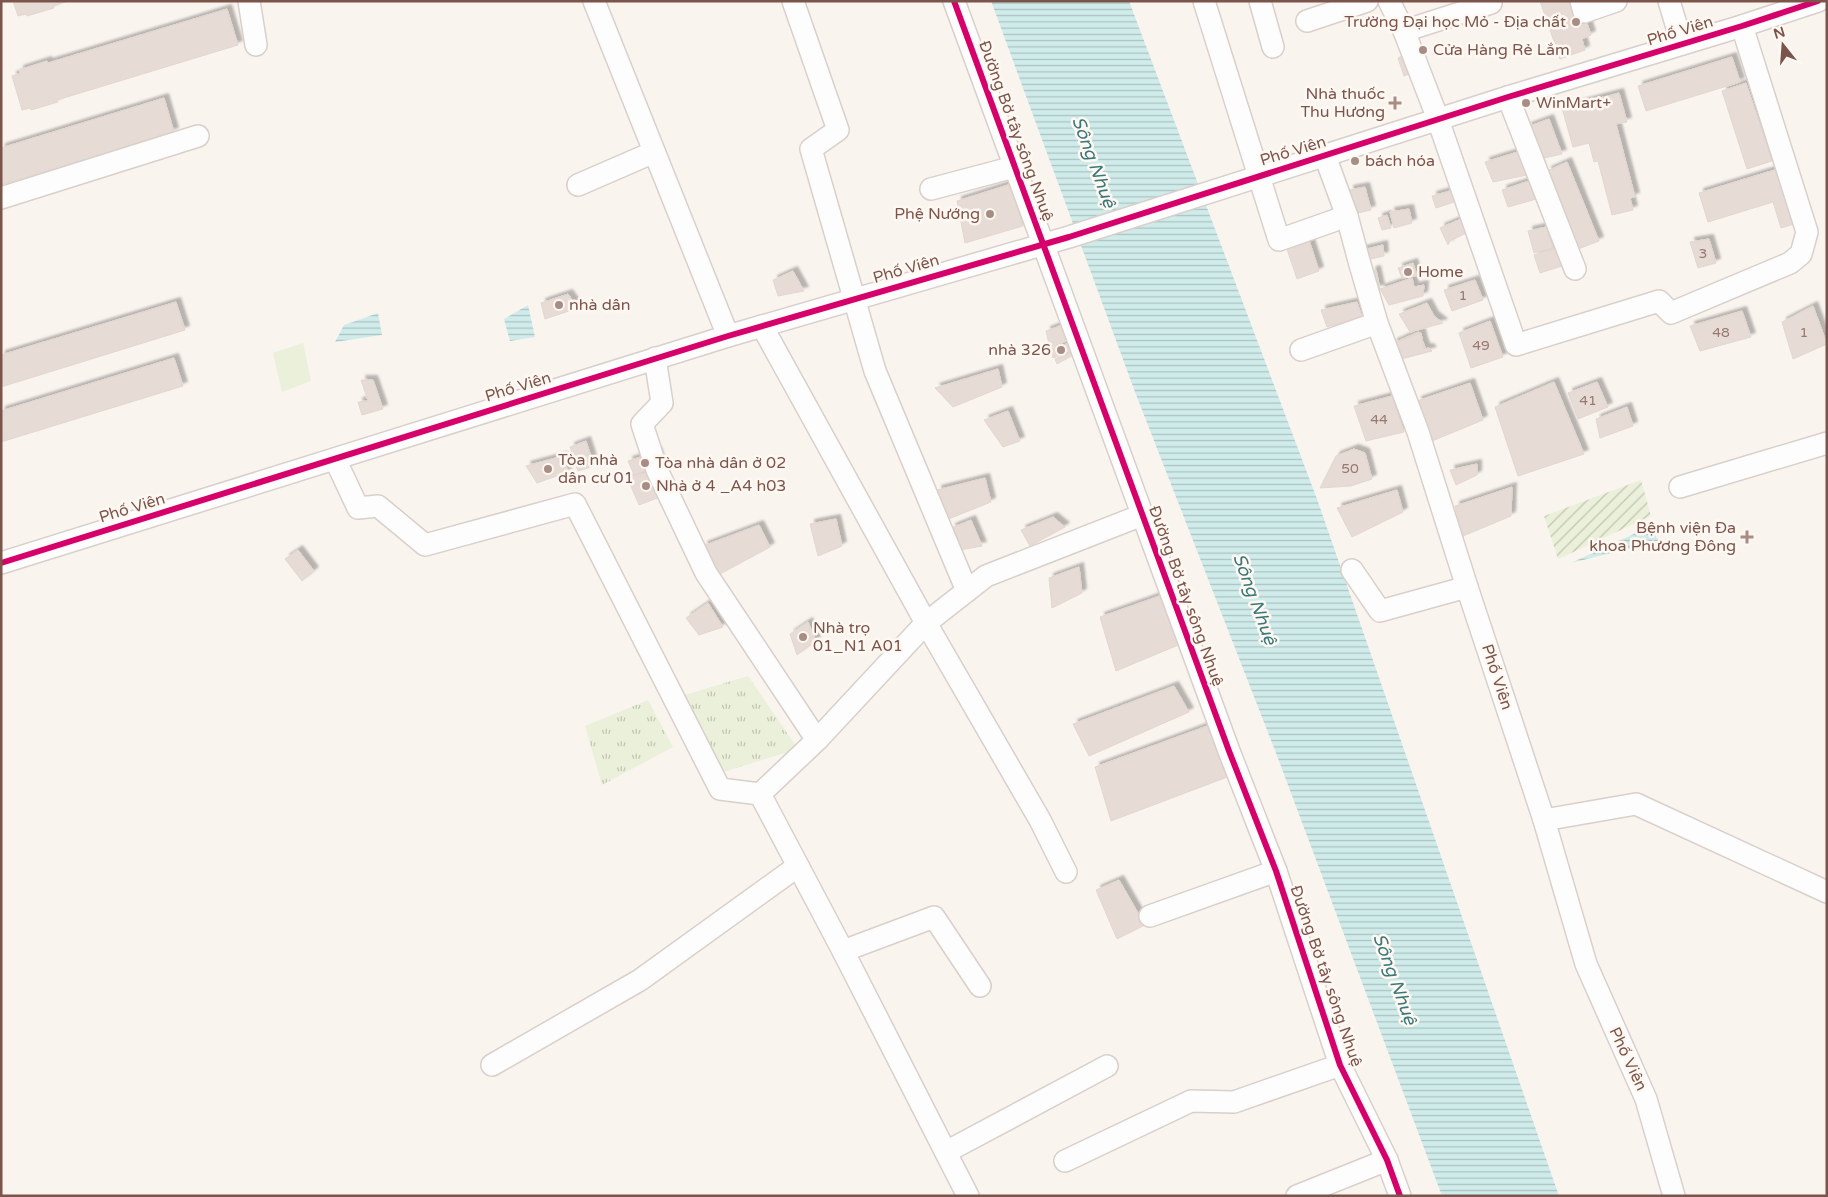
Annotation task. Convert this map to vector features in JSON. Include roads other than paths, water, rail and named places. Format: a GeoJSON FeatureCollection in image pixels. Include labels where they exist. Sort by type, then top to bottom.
{"type":"FeatureCollection","features":[{"type":"Feature","properties":{"kind":"street"},"geometry":{"type":"LineString","coordinates":[[249,1],[256,45]]}},
{"type":"Feature","properties":{"kind":"street"},"geometry":{"type":"LineString","coordinates":[[594,1],[728,336]]}},
{"type":"Feature","properties":{"kind":"street"},"geometry":{"type":"LineString","coordinates":[[793,1],[838,130],[810,149],[853,299],[875,372],[967,591]]}},
{"type":"Feature","properties":{"kind":"street","name":"Đường Bờ tây sông Nhuệ"},"geometry":{"type":"LineString","coordinates":[[954,1],[1229,751],[1276,871],[1340,1065],[1388,1160],[1400,1196]]}},
{"type":"Feature","properties":{"kind":"street"},"geometry":{"type":"LineString","coordinates":[[1204,1],[1279,240],[1348,216]]}},
{"type":"Feature","properties":{"kind":"street"},"geometry":{"type":"LineString","coordinates":[[1260,1],[1273,47]]}},
{"type":"Feature","properties":{"kind":"street"},"geometry":{"type":"LineString","coordinates":[[1307,21],[1367,1]]}},
{"type":"Feature","properties":{"kind":"street"},"geometry":{"type":"LineString","coordinates":[[1389,1],[1404,31],[1437,120],[1516,346],[1659,301],[1670,313],[1790,263],[1800,254],[1807,232],[1742,26]]}},
{"type":"Feature","properties":{"kind":"street"},"geometry":{"type":"LineString","coordinates":[[1581,1],[1584,12],[1616,1]]}},
{"type":"Feature","properties":{"kind":"street"},"geometry":{"type":"LineString","coordinates":[[1669,1],[1682,44]]}},
{"type":"Feature","properties":{"kind":"street","name":"Phố Viên"},"geometry":{"type":"LineString","coordinates":[[1,563],[728,336],[1068,237],[1818,1]]}},
{"type":"Feature","properties":{"kind":"street"},"geometry":{"type":"LineString","coordinates":[[1404,31],[1491,3]]}},
{"type":"Feature","properties":{"kind":"street"},"geometry":{"type":"LineString","coordinates":[[1508,97],[1575,269]]}},
{"type":"Feature","properties":{"kind":"street"},"geometry":{"type":"LineString","coordinates":[[1,198],[198,136]]}},
{"type":"Feature","properties":{"kind":"street"},"geometry":{"type":"LineString","coordinates":[[578,185],[654,152]]}},
{"type":"Feature","properties":{"kind":"street","name":"Phố Viên"},"geometry":{"type":"LineString","coordinates":[[1325,156],[1348,216],[1359,261],[1378,323],[1418,432],[1544,820],[1586,964],[1646,1098],[1674,1196]]}},
{"type":"Feature","properties":{"kind":"street"},"geometry":{"type":"LineString","coordinates":[[931,189],[1014,166]]}},
{"type":"Feature","properties":{"kind":"street"},"geometry":{"type":"LineString","coordinates":[[1301,350],[1378,323]]}},
{"type":"Feature","properties":{"kind":"street"},"geometry":{"type":"LineString","coordinates":[[762,326],[926,624],[1040,820],[1066,872]]}},
{"type":"Feature","properties":{"kind":"street"},"geometry":{"type":"LineString","coordinates":[[656,358],[662,403],[642,424],[657,470],[706,573],[817,740]]}},
{"type":"Feature","properties":{"kind":"street"},"geometry":{"type":"LineString","coordinates":[[1680,487],[1827,443]]}},
{"type":"Feature","properties":{"kind":"street"},"geometry":{"type":"LineString","coordinates":[[335,459],[358,508],[378,506],[425,544],[575,504],[720,789],[760,794]]}},
{"type":"Feature","properties":{"kind":"street"},"geometry":{"type":"LineString","coordinates":[[760,794],[817,740],[926,624],[986,576],[1142,515]]}},
{"type":"Feature","properties":{"kind":"street"},"geometry":{"type":"LineString","coordinates":[[1352,570],[1380,611],[1467,586]]}},
{"type":"Feature","properties":{"kind":"street"},"geometry":{"type":"LineString","coordinates":[[760,794],[844,951],[968,1196]]}},
{"type":"Feature","properties":{"kind":"street"},"geometry":{"type":"LineString","coordinates":[[1544,820],[1636,804],[1827,892]]}},
{"type":"Feature","properties":{"kind":"street"},"geometry":{"type":"LineString","coordinates":[[492,1065],[640,980],[798,866]]}},
{"type":"Feature","properties":{"kind":"street"},"geometry":{"type":"LineString","coordinates":[[1150,916],[1276,871]]}},
{"type":"Feature","properties":{"kind":"street"},"geometry":{"type":"LineString","coordinates":[[844,951],[934,917],[980,986]]}},
{"type":"Feature","properties":{"kind":"street"},"geometry":{"type":"LineString","coordinates":[[1065,1162],[1191,1101],[1234,1102],[1340,1065]]}},
{"type":"Feature","properties":{"kind":"street"},"geometry":{"type":"LineString","coordinates":[[946,1152],[1106,1066]]}},
{"type":"Feature","properties":{"kind":"street"},"geometry":{"type":"LineString","coordinates":[[1297,1196],[1388,1160]]}},
{"type":"Feature","properties":{"kind":"water","name":"Sông Nhuệ"},"geometry":{"type":"Polygon","coordinates":[[[991,1],[1129,1],[1317,499],[1559,1196],[1442,1196],[1276,753],[1135,392],[991,1]]]}},
{"type":"Feature","properties":{"kind":"water"},"geometry":{"type":"Polygon","coordinates":[[[528,305],[535,337],[510,341],[504,319],[528,305]]]}},
{"type":"Feature","properties":{"kind":"water"},"geometry":{"type":"Polygon","coordinates":[[[378,313],[382,335],[335,342],[344,325],[378,313]]]}},
{"type":"Feature","properties":{"kind":"water"},"geometry":{"type":"Polygon","coordinates":[[[1649,527],[1659,541],[1571,563],[1649,527]]]}},
{"type":"Feature","properties":{"kind":"place","name":"Trường Đại học Mỏ - Địa chất"},"geometry":{"type":"Point","coordinates":[1576,22]}},
{"type":"Feature","properties":{"kind":"place","name":"Cửa Hàng Rẻ Lắm"},"geometry":{"type":"Point","coordinates":[1423,50]}},
{"type":"Feature","properties":{"kind":"place","name":"Nhà thuốc Thu Hương"},"geometry":{"type":"Point","coordinates":[1395,103]}},
{"type":"Feature","properties":{"kind":"place","name":"WinMart+"},"geometry":{"type":"Point","coordinates":[1526,103]}},
{"type":"Feature","properties":{"kind":"place","name":"bách hóa"},"geometry":{"type":"Point","coordinates":[1355,161]}},
{"type":"Feature","properties":{"kind":"place","name":"Phệ Nướng"},"geometry":{"type":"Point","coordinates":[990,214]}},
{"type":"Feature","properties":{"kind":"place","name":"Home"},"geometry":{"type":"Point","coordinates":[1408,272]}},
{"type":"Feature","properties":{"kind":"place","name":"nhà dân"},"geometry":{"type":"Point","coordinates":[559,305]}},
{"type":"Feature","properties":{"kind":"place","name":"nhà 326"},"geometry":{"type":"Point","coordinates":[1061,350]}},
{"type":"Feature","properties":{"kind":"place","name":"Tòa nhà dân ở 02"},"geometry":{"type":"Point","coordinates":[645,463]}},
{"type":"Feature","properties":{"kind":"place","name":"Tòa nhà dân cư 01"},"geometry":{"type":"Point","coordinates":[548,469]}},
{"type":"Feature","properties":{"kind":"place","name":"Nhà ở 4 _A4 h03"},"geometry":{"type":"Point","coordinates":[646,486]}},
{"type":"Feature","properties":{"kind":"place","name":"Bệnh viện Đa khoa Phương Đông"},"geometry":{"type":"Point","coordinates":[1747,537]}},
{"type":"Feature","properties":{"kind":"place","name":"Nhà trọ 01_N1 A01"},"geometry":{"type":"Point","coordinates":[803,637]}}]}
